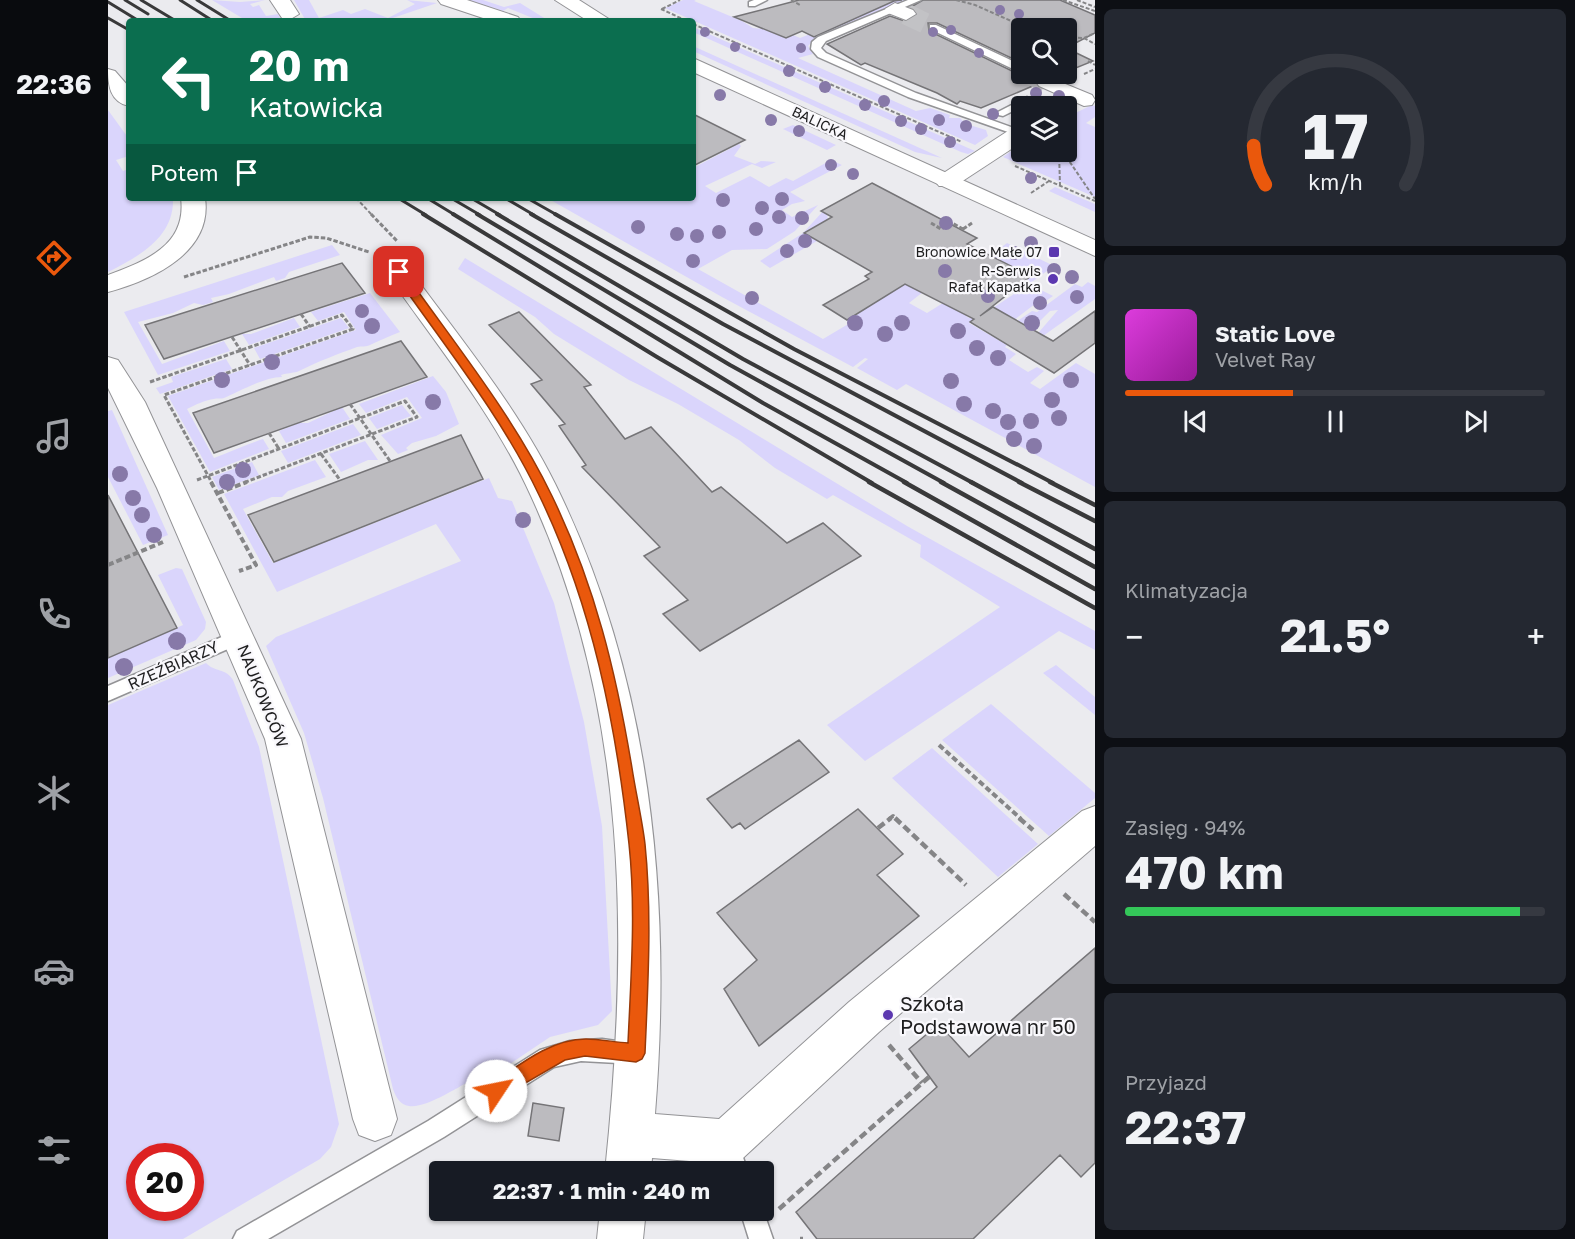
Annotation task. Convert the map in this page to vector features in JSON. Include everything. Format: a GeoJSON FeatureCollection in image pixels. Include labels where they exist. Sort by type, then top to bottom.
{"type":"FeatureCollection","features":[{"type":"Feature","properties":{"kind":"street"},"geometry":{"type":"LineString","coordinates":[[448,0],[502,18]]}},
{"type":"Feature","properties":{"kind":"street"},"geometry":{"type":"LineString","coordinates":[[565,0],[597,18]]}},
{"type":"Feature","properties":{"kind":"street","name":"BALICKA"},"geometry":{"type":"LineString","coordinates":[[696,65],[1095,249]]}},
{"type":"Feature","properties":{"kind":"street"},"geometry":{"type":"LineString","coordinates":[[108,75],[126,96]]}},
{"type":"Feature","properties":{"kind":"street"},"geometry":{"type":"LineString","coordinates":[[1051,84],[1082,101]]}},
{"type":"Feature","properties":{"kind":"street"},"geometry":{"type":"LineString","coordinates":[[947,181],[1011,139]]}},
{"type":"Feature","properties":{"kind":"street"},"geometry":{"type":"LineString","coordinates":[[108,284],[150,266],[182,244],[195,222],[193,201]]}},
{"type":"Feature","properties":{"kind":"street"},"geometry":{"type":"LineString","coordinates":[[398,261],[510,432],[545,494],[585,591],[614,699],[637,845],[640,957],[630,1153],[732,1157],[864,1017],[990,909],[1095,824]]}},
{"type":"Feature","properties":{"kind":"street","name":"NAUKOWCÓW"},"geometry":{"type":"LineString","coordinates":[[108,366],[131,402],[283,739],[375,1119]]}},
{"type":"Feature","properties":{"kind":"street"},"geometry":{"type":"LineString","coordinates":[[620,1239],[622,1221]]}},
{"type":"Feature","properties":{"kind":"lane"},"geometry":{"type":"LineString","coordinates":[[906,8],[822,39],[816,42],[816,49],[822,55],[881,82],[1011,129]]}},
{"type":"Feature","properties":{"kind":"lane"},"geometry":{"type":"LineString","coordinates":[[933,27],[1011,64]]}},
{"type":"Feature","properties":{"kind":"lane"},"geometry":{"type":"LineString","coordinates":[[999,114],[1011,108]]}},
{"type":"Feature","properties":{"kind":"lane","name":"RZEŹBIARZY"},"geometry":{"type":"LineString","coordinates":[[108,694],[238,637]]}},
{"type":"Feature","properties":{"kind":"lane"},"geometry":{"type":"LineString","coordinates":[[246,1239],[436,1129],[548,1058],[565,1051],[585,1048],[636,1053]]}},
{"type":"Feature","properties":{"kind":"path"},"geometry":{"type":"LineString","coordinates":[[680,0],[661,9],[680,18]]}},
{"type":"Feature","properties":{"kind":"path"},"geometry":{"type":"LineString","coordinates":[[791,0],[800,5]]}},
{"type":"Feature","properties":{"kind":"path"},"geometry":{"type":"LineString","coordinates":[[956,0],[975,5],[1011,21]]}},
{"type":"Feature","properties":{"kind":"path"},"geometry":{"type":"LineString","coordinates":[[1063,0],[1093,10]]}},
{"type":"Feature","properties":{"kind":"path"},"geometry":{"type":"LineString","coordinates":[[1068,0],[1093,10]]}},
{"type":"Feature","properties":{"kind":"path"},"geometry":{"type":"LineString","coordinates":[[1077,0],[1084,1],[1093,10]]}},
{"type":"Feature","properties":{"kind":"path"},"geometry":{"type":"LineString","coordinates":[[696,25],[964,143]]}},
{"type":"Feature","properties":{"kind":"path"},"geometry":{"type":"LineString","coordinates":[[1077,38],[1084,38],[1095,33]]}},
{"type":"Feature","properties":{"kind":"path"},"geometry":{"type":"LineString","coordinates":[[1084,38],[1095,44]]}},
{"type":"Feature","properties":{"kind":"path"},"geometry":{"type":"LineString","coordinates":[[1088,62],[1095,65]]}},
{"type":"Feature","properties":{"kind":"path"},"geometry":{"type":"LineString","coordinates":[[1060,185],[1061,162]]}},
{"type":"Feature","properties":{"kind":"path"},"geometry":{"type":"LineString","coordinates":[[1068,162],[1095,200]]}},
{"type":"Feature","properties":{"kind":"path"},"geometry":{"type":"LineString","coordinates":[[1008,163],[1095,200]]}},
{"type":"Feature","properties":{"kind":"path"},"geometry":{"type":"LineString","coordinates":[[1029,195],[1049,181]]}},
{"type":"Feature","properties":{"kind":"path"},"geometry":{"type":"LineString","coordinates":[[179,278],[318,236],[367,250],[377,263],[398,261],[358,201]]}},
{"type":"Feature","properties":{"kind":"path"},"geometry":{"type":"LineString","coordinates":[[931,223],[941,229],[952,223],[962,230],[972,223]]}},
{"type":"Feature","properties":{"kind":"path"},"geometry":{"type":"LineString","coordinates":[[301,314],[310,327]]}},
{"type":"Feature","properties":{"kind":"path"},"geometry":{"type":"LineString","coordinates":[[154,380],[342,315],[353,329],[164,395],[255,565],[229,575]]}},
{"type":"Feature","properties":{"kind":"path"},"geometry":{"type":"LineString","coordinates":[[232,337],[250,365]]}},
{"type":"Feature","properties":{"kind":"path"},"geometry":{"type":"LineString","coordinates":[[197,480],[405,401],[417,417],[218,493]]}},
{"type":"Feature","properties":{"kind":"path"},"geometry":{"type":"LineString","coordinates":[[350,404],[390,461]]}},
{"type":"Feature","properties":{"kind":"path"},"geometry":{"type":"LineString","coordinates":[[269,433],[279,448]]}},
{"type":"Feature","properties":{"kind":"path"},"geometry":{"type":"LineString","coordinates":[[321,454],[340,480]]}},
{"type":"Feature","properties":{"kind":"path"},"geometry":{"type":"LineString","coordinates":[[108,565],[164,542]]}},
{"type":"Feature","properties":{"kind":"path"},"geometry":{"type":"LineString","coordinates":[[939,745],[1058,853]]}},
{"type":"Feature","properties":{"kind":"path"},"geometry":{"type":"LineString","coordinates":[[878,828],[893,816],[990,909]]}},
{"type":"Feature","properties":{"kind":"path"},"geometry":{"type":"LineString","coordinates":[[864,1017],[922,1083]]}},
{"type":"Feature","properties":{"kind":"path"},"geometry":{"type":"LineString","coordinates":[[756,1226],[929,1077]]}},
{"type":"Feature","properties":{"kind":"shaded area"},"geometry":{"type":"Polygon","coordinates":[[[212,0],[240,2],[265,0],[250,4],[253,7],[259,5],[266,16],[278,14],[280,18],[242,18],[212,0]]]}},
{"type":"Feature","properties":{"kind":"shaded area"},"geometry":{"type":"Polygon","coordinates":[[[294,0],[309,0],[319,18],[304,18],[294,0]]]}},
{"type":"Feature","properties":{"kind":"shaded area"},"geometry":{"type":"Polygon","coordinates":[[[407,0],[437,3],[388,18],[415,4],[407,0]]]}},
{"type":"Feature","properties":{"kind":"shaded area"},"geometry":{"type":"Polygon","coordinates":[[[468,0],[483,0],[504,7],[520,3],[544,18],[533,18],[508,8],[503,11],[468,0]]]}},
{"type":"Feature","properties":{"kind":"shaded area"},"geometry":{"type":"Polygon","coordinates":[[[683,0],[696,0],[694,1],[753,28],[763,29],[786,38],[793,35],[800,38],[896,0],[907,0],[817,37],[808,46],[813,54],[798,58],[916,111],[930,108],[950,115],[949,118],[960,118],[966,124],[986,130],[988,136],[975,145],[696,22],[696,18],[688,18],[665,8],[683,0]]]}},
{"type":"Feature","properties":{"kind":"shaded area"},"geometry":{"type":"Polygon","coordinates":[[[365,9],[388,18],[319,18],[343,10],[351,14],[365,9]]]}},
{"type":"Feature","properties":{"kind":"shaded area"},"geometry":{"type":"Polygon","coordinates":[[[696,28],[975,151],[968,154],[696,33],[696,28]]]}},
{"type":"Feature","properties":{"kind":"shaded area"},"geometry":{"type":"Polygon","coordinates":[[[696,47],[942,158],[915,152],[696,52],[696,47]]]}},
{"type":"Feature","properties":{"kind":"shaded area"},"geometry":{"type":"Polygon","coordinates":[[[1092,105],[1095,106],[1095,117],[1086,123],[1095,127],[1095,197],[1014,162],[1077,162],[1077,112],[1092,105]]]}},
{"type":"Feature","properties":{"kind":"shaded area"},"geometry":{"type":"Polygon","coordinates":[[[108,110],[126,135],[126,157],[116,160],[123,171],[126,170],[126,201],[173,201],[167,226],[152,245],[131,260],[108,272],[108,110]]]}},
{"type":"Feature","properties":{"kind":"shaded area"},"geometry":{"type":"Polygon","coordinates":[[[793,125],[836,145],[827,150],[783,129],[793,125]]]}},
{"type":"Feature","properties":{"kind":"shaded area"},"geometry":{"type":"Polygon","coordinates":[[[739,144],[741,146],[734,156],[755,164],[761,161],[776,162],[762,168],[752,164],[705,186],[716,193],[750,176],[769,187],[786,178],[793,181],[831,160],[842,165],[790,192],[805,201],[792,204],[782,210],[792,217],[818,205],[795,231],[767,249],[732,250],[698,269],[823,339],[850,323],[847,320],[964,246],[923,292],[909,303],[927,313],[943,303],[976,310],[966,316],[969,318],[982,314],[969,323],[1007,345],[1005,347],[1016,354],[1009,360],[1028,372],[1037,367],[1044,371],[1030,383],[1040,389],[1076,363],[1095,374],[1095,487],[906,384],[897,390],[857,368],[868,359],[865,358],[853,367],[722,297],[552,201],[696,201],[696,166],[739,144]]]}},
{"type":"Feature","properties":{"kind":"shaded area"},"geometry":{"type":"Polygon","coordinates":[[[1011,151],[1011,160],[1003,157],[1011,151]]]}},
{"type":"Feature","properties":{"kind":"shaded area"},"geometry":{"type":"Polygon","coordinates":[[[1055,187],[1095,204],[1095,212],[1049,191],[1055,187]]]}},
{"type":"Feature","properties":{"kind":"shaded area"},"geometry":{"type":"Polygon","coordinates":[[[826,208],[828,220],[804,233],[817,241],[770,268],[760,261],[803,233],[826,208]]]}},
{"type":"Feature","properties":{"kind":"shaded area"},"geometry":{"type":"Polygon","coordinates":[[[1007,243],[1054,266],[1029,284],[1053,296],[1040,305],[1035,304],[1010,323],[993,308],[1014,294],[1011,292],[1031,276],[990,256],[1007,243]]]}},
{"type":"Feature","properties":{"kind":"shaded area"},"geometry":{"type":"Polygon","coordinates":[[[332,245],[340,255],[289,272],[285,278],[276,281],[274,277],[229,294],[211,298],[213,302],[203,305],[194,303],[173,313],[138,322],[162,364],[224,341],[230,351],[158,375],[124,312],[332,245]]]}},
{"type":"Feature","properties":{"kind":"shaded area"},"geometry":{"type":"Polygon","coordinates":[[[465,258],[907,526],[1095,631],[1095,650],[1059,631],[865,761],[827,725],[1000,607],[920,557],[921,545],[833,495],[827,499],[775,468],[739,440],[678,404],[629,380],[554,334],[535,317],[458,269],[465,258]]]}},
{"type":"Feature","properties":{"kind":"shaded area"},"geometry":{"type":"Polygon","coordinates":[[[1088,282],[1095,286],[1095,299],[1036,341],[1033,339],[1058,310],[1050,311],[1028,333],[1010,326],[1032,311],[1037,312],[1075,284],[1082,287],[1088,282]]]}},
{"type":"Feature","properties":{"kind":"shaded area"},"geometry":{"type":"Polygon","coordinates":[[[370,293],[400,332],[369,346],[357,347],[297,372],[283,374],[282,377],[260,382],[224,398],[207,400],[187,409],[214,458],[263,439],[269,449],[210,472],[168,396],[356,330],[344,312],[318,321],[311,312],[370,293]]]}},
{"type":"Feature","properties":{"kind":"shaded area"},"geometry":{"type":"Polygon","coordinates":[[[294,318],[300,327],[249,345],[242,334],[251,334],[294,318]]]}},
{"type":"Feature","properties":{"kind":"shaded area"},"geometry":{"type":"Polygon","coordinates":[[[341,318],[349,328],[260,359],[254,348],[341,318]]]}},
{"type":"Feature","properties":{"kind":"shaded area"},"geometry":{"type":"Polygon","coordinates":[[[226,359],[232,369],[160,394],[156,388],[173,382],[171,377],[226,359]]]}},
{"type":"Feature","properties":{"kind":"shaded area"},"geometry":{"type":"Polygon","coordinates":[[[433,376],[446,392],[459,424],[436,436],[412,443],[406,448],[408,450],[398,454],[381,435],[422,418],[407,397],[366,413],[359,404],[433,376]]]}},
{"type":"Feature","properties":{"kind":"shaded area"},"geometry":{"type":"Polygon","coordinates":[[[402,405],[411,416],[377,429],[369,418],[402,405]]]}},
{"type":"Feature","properties":{"kind":"shaded area"},"geometry":{"type":"Polygon","coordinates":[[[342,407],[350,419],[286,443],[279,431],[299,423],[308,423],[342,407]]]}},
{"type":"Feature","properties":{"kind":"shaded area"},"geometry":{"type":"Polygon","coordinates":[[[112,410],[168,535],[143,545],[108,477],[108,411],[112,410]]]}},
{"type":"Feature","properties":{"kind":"shaded area"},"geometry":{"type":"Polygon","coordinates":[[[353,424],[361,435],[288,463],[281,451],[353,424]]]}},
{"type":"Feature","properties":{"kind":"shaded area"},"geometry":{"type":"Polygon","coordinates":[[[365,441],[378,460],[368,460],[341,472],[329,454],[365,441]]]}},
{"type":"Feature","properties":{"kind":"shaded area"},"geometry":{"type":"Polygon","coordinates":[[[315,460],[326,477],[288,491],[282,497],[272,497],[243,509],[273,563],[489,478],[498,498],[512,501],[554,603],[584,722],[602,826],[612,1011],[598,1025],[550,1037],[480,1084],[475,1078],[442,1096],[416,1106],[403,1104],[393,1089],[323,798],[304,733],[266,646],[276,637],[461,561],[436,524],[277,592],[224,494],[315,460]]]}},
{"type":"Feature","properties":{"kind":"shaded area"},"geometry":{"type":"Polygon","coordinates":[[[252,462],[259,475],[219,490],[212,477],[252,462]]]}},
{"type":"Feature","properties":{"kind":"shaded area"},"geometry":{"type":"Polygon","coordinates":[[[176,568],[182,569],[206,622],[205,629],[196,640],[108,678],[108,658],[183,625],[158,575],[176,568]]]}},
{"type":"Feature","properties":{"kind":"shaded area"},"geometry":{"type":"Polygon","coordinates":[[[206,663],[227,674],[233,680],[259,747],[339,1124],[331,1147],[320,1159],[183,1239],[108,1239],[108,705],[206,663]]]}},
{"type":"Feature","properties":{"kind":"shaded area"},"geometry":{"type":"Polygon","coordinates":[[[1056,665],[1095,697],[1095,715],[1043,673],[1056,665]]]}},
{"type":"Feature","properties":{"kind":"shaded area"},"geometry":{"type":"Polygon","coordinates":[[[991,704],[1095,793],[1095,798],[1049,836],[942,740],[991,704]]]}},
{"type":"Feature","properties":{"kind":"shaded area"},"geometry":{"type":"Polygon","coordinates":[[[932,748],[1038,844],[998,877],[892,778],[932,748]]]}},
{"type":"Feature","properties":{"kind":"building"},"geometry":{"type":"Polygon","coordinates":[[[799,0],[902,0],[894,1],[814,37],[802,31],[786,38],[734,17],[799,0]]]}},
{"type":"Feature","properties":{"kind":"building"},"geometry":{"type":"Polygon","coordinates":[[[923,0],[1060,0],[1095,15],[1095,33],[1077,42],[1077,18],[1011,18],[1011,58],[937,23],[928,23],[929,31],[1011,71],[1011,84],[1035,84],[981,108],[960,101],[957,104],[937,93],[865,63],[861,65],[827,44],[890,16],[907,22],[918,14],[911,7],[923,0]]]}},
{"type":"Feature","properties":{"kind":"building"},"geometry":{"type":"Polygon","coordinates":[[[1077,53],[1093,61],[1077,68],[1077,53]]]}},
{"type":"Feature","properties":{"kind":"building"},"geometry":{"type":"Polygon","coordinates":[[[696,116],[745,140],[696,164],[696,116]]]}},
{"type":"Feature","properties":{"kind":"building"},"geometry":{"type":"Polygon","coordinates":[[[872,183],[977,238],[967,244],[1031,276],[980,316],[993,307],[1053,341],[1095,311],[1095,343],[1054,373],[970,322],[974,319],[905,284],[847,320],[823,305],[869,279],[865,276],[872,272],[804,233],[832,217],[821,211],[872,183]]]}},
{"type":"Feature","properties":{"kind":"building"},"geometry":{"type":"Polygon","coordinates":[[[342,263],[365,293],[164,359],[145,325],[342,263]]]}},
{"type":"Feature","properties":{"kind":"building"},"geometry":{"type":"Polygon","coordinates":[[[519,312],[591,385],[584,387],[625,439],[651,427],[712,492],[721,487],[787,543],[823,523],[861,556],[700,651],[663,614],[688,600],[644,556],[660,547],[582,467],[586,465],[559,426],[565,424],[531,384],[542,380],[489,325],[519,312]]]}},
{"type":"Feature","properties":{"kind":"building"},"geometry":{"type":"Polygon","coordinates":[[[401,341],[427,377],[214,453],[193,413],[401,341]]]}},
{"type":"Feature","properties":{"kind":"building"},"geometry":{"type":"Polygon","coordinates":[[[461,435],[483,479],[274,562],[248,515],[461,435]]]}},
{"type":"Feature","properties":{"kind":"building"},"geometry":{"type":"Polygon","coordinates":[[[108,495],[177,628],[108,658],[108,495]]]}},
{"type":"Feature","properties":{"kind":"building"},"geometry":{"type":"Polygon","coordinates":[[[799,740],[829,772],[745,829],[740,823],[732,828],[707,799],[799,740]]]}},
{"type":"Feature","properties":{"kind":"building"},"geometry":{"type":"Polygon","coordinates":[[[858,809],[903,854],[877,875],[919,916],[759,1046],[724,989],[757,960],[717,913],[858,809]]]}},
{"type":"Feature","properties":{"kind":"building"},"geometry":{"type":"Polygon","coordinates":[[[1095,948],[1095,1163],[1081,1177],[1060,1155],[973,1239],[817,1239],[796,1212],[937,1087],[909,1049],[939,1024],[969,1057],[1095,948]]]}},
{"type":"Feature","properties":{"kind":"building"},"geometry":{"type":"Polygon","coordinates":[[[533,1103],[564,1108],[559,1141],[528,1136],[533,1103]]]}},
{"type":"Feature","properties":{"kind":"tunnel"},"geometry":{"type":"LineString","coordinates":[[906,14],[933,27]]}},
{"type":"Feature","properties":{"kind":"railway"},"geometry":{"type":"LineString","coordinates":[[125,0],[148,14]]}},
{"type":"Feature","properties":{"kind":"railway"},"geometry":{"type":"LineString","coordinates":[[141,0],[171,18]]}},
{"type":"Feature","properties":{"kind":"railway"},"geometry":{"type":"LineString","coordinates":[[180,0],[208,18]]}},
{"type":"Feature","properties":{"kind":"railway"},"geometry":{"type":"LineString","coordinates":[[197,0],[226,18]]}},
{"type":"Feature","properties":{"kind":"railway"},"geometry":{"type":"LineString","coordinates":[[108,2],[134,18]]}},
{"type":"Feature","properties":{"kind":"railway"},"geometry":{"type":"LineString","coordinates":[[108,18],[126,28]]}},
{"type":"Feature","properties":{"kind":"railway"},"geometry":{"type":"LineString","coordinates":[[403,201],[426,215]]}},
{"type":"Feature","properties":{"kind":"railway"},"geometry":{"type":"LineString","coordinates":[[432,201],[455,215]]}},
{"type":"Feature","properties":{"kind":"railway"},"geometry":{"type":"LineString","coordinates":[[456,201],[480,215]]}},
{"type":"Feature","properties":{"kind":"railway"},"geometry":{"type":"LineString","coordinates":[[476,201],[500,215]]}},
{"type":"Feature","properties":{"kind":"railway"},"geometry":{"type":"LineString","coordinates":[[510,201],[534,215]]}},
{"type":"Feature","properties":{"kind":"railway"},"geometry":{"type":"LineString","coordinates":[[532,201],[557,215]]}},
{"type":"Feature","properties":{"kind":"railway"},"geometry":{"type":"LineString","coordinates":[[423,214],[657,357],[872,483]]}},
{"type":"Feature","properties":{"kind":"railway"},"geometry":{"type":"LineString","coordinates":[[453,214],[763,403],[907,483]]}},
{"type":"Feature","properties":{"kind":"railway"},"geometry":{"type":"LineString","coordinates":[[477,214],[730,365],[944,483]]}},
{"type":"Feature","properties":{"kind":"railway"},"geometry":{"type":"LineString","coordinates":[[497,214],[743,359],[973,483]]}},
{"type":"Feature","properties":{"kind":"railway"},"geometry":{"type":"LineString","coordinates":[[531,214],[723,324],[1022,483]]}},
{"type":"Feature","properties":{"kind":"railway"},"geometry":{"type":"LineString","coordinates":[[555,214],[794,349],[1053,483]]}},
{"type":"Feature","properties":{"kind":"railway"},"geometry":{"type":"LineString","coordinates":[[869,482],[1095,608]]}},
{"type":"Feature","properties":{"kind":"railway"},"geometry":{"type":"LineString","coordinates":[[904,482],[1095,589]]}},
{"type":"Feature","properties":{"kind":"railway"},"geometry":{"type":"LineString","coordinates":[[941,482],[1095,567]]}},
{"type":"Feature","properties":{"kind":"railway"},"geometry":{"type":"LineString","coordinates":[[971,482],[1095,549]]}},
{"type":"Feature","properties":{"kind":"railway"},"geometry":{"type":"LineString","coordinates":[[1019,482],[1095,521]]}},
{"type":"Feature","properties":{"kind":"railway"},"geometry":{"type":"LineString","coordinates":[[1050,482],[1095,505]]}},
{"type":"Feature","properties":{"kind":"place","name":"Bronowice Małe 07"},"geometry":{"type":"Point","coordinates":[1054,252]}},
{"type":"Feature","properties":{"kind":"place","name":"R-Serwis Rafał Kapałka"},"geometry":{"type":"Point","coordinates":[1053,279]}},
{"type":"Feature","properties":{"kind":"place","name":"Szkoła Podstawowa nr 50"},"geometry":{"type":"Point","coordinates":[888,1015]}},
{"type":"Feature","properties":{"kind":"route"},"geometry":{"type":"LineString","coordinates":[[399,272],[510,432],[545,494],[579,571],[614,699],[626,763],[637,845],[640,957],[636,1053],[585,1048],[565,1051],[548,1058],[496,1091]]}}]}
